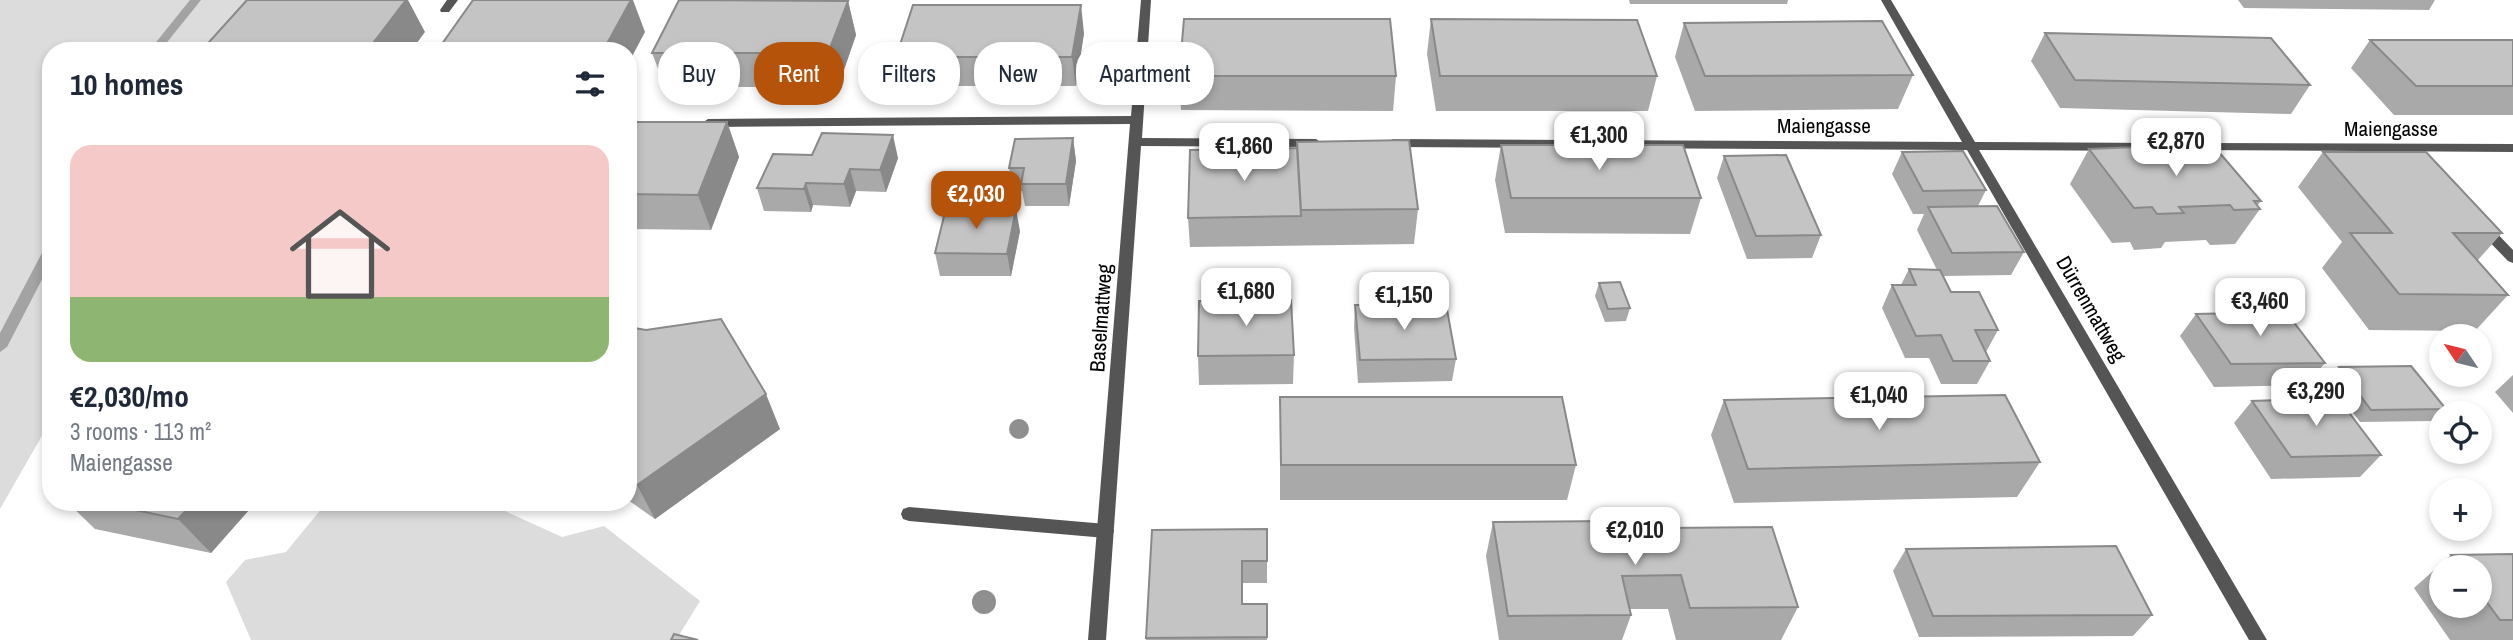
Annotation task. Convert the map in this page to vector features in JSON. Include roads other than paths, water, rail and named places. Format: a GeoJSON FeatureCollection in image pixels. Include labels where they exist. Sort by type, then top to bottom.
{"type":"FeatureCollection","features":[{"type":"Feature","properties":{"kind":"street"},"geometry":{"type":"LineString","coordinates":[[445,10],[453,0]]}},
{"type":"Feature","properties":{"kind":"street","name":"Baselmattweg"},"geometry":{"type":"LineString","coordinates":[[1097,640],[1146,0]]}},
{"type":"Feature","properties":{"kind":"street","name":"Dürrenmattweg"},"geometry":{"type":"LineString","coordinates":[[1886,0],[2258,640]]}},
{"type":"Feature","properties":{"kind":"street"},"geometry":{"type":"LineString","coordinates":[[698,124],[1137,120]]}},
{"type":"Feature","properties":{"kind":"street"},"geometry":{"type":"LineString","coordinates":[[1136,142],[1332,143]]}},
{"type":"Feature","properties":{"kind":"street","name":"Maiengasse"},"geometry":{"type":"LineString","coordinates":[[1373,143],[2183,147],[2412,153],[2513,148]]}},
{"type":"Feature","properties":{"kind":"street"},"geometry":{"type":"LineString","coordinates":[[2474,218],[2513,258]]}},
{"type":"Feature","properties":{"kind":"street"},"geometry":{"type":"LineString","coordinates":[[909,514],[1106,531]]}},
{"type":"Feature","properties":{"kind":"waterway"},"geometry":{"type":"LineString","coordinates":[[161,42],[196,0]]}},
{"type":"Feature","properties":{"kind":"waterway"},"geometry":{"type":"LineString","coordinates":[[0,347],[42,266]]}}]}
